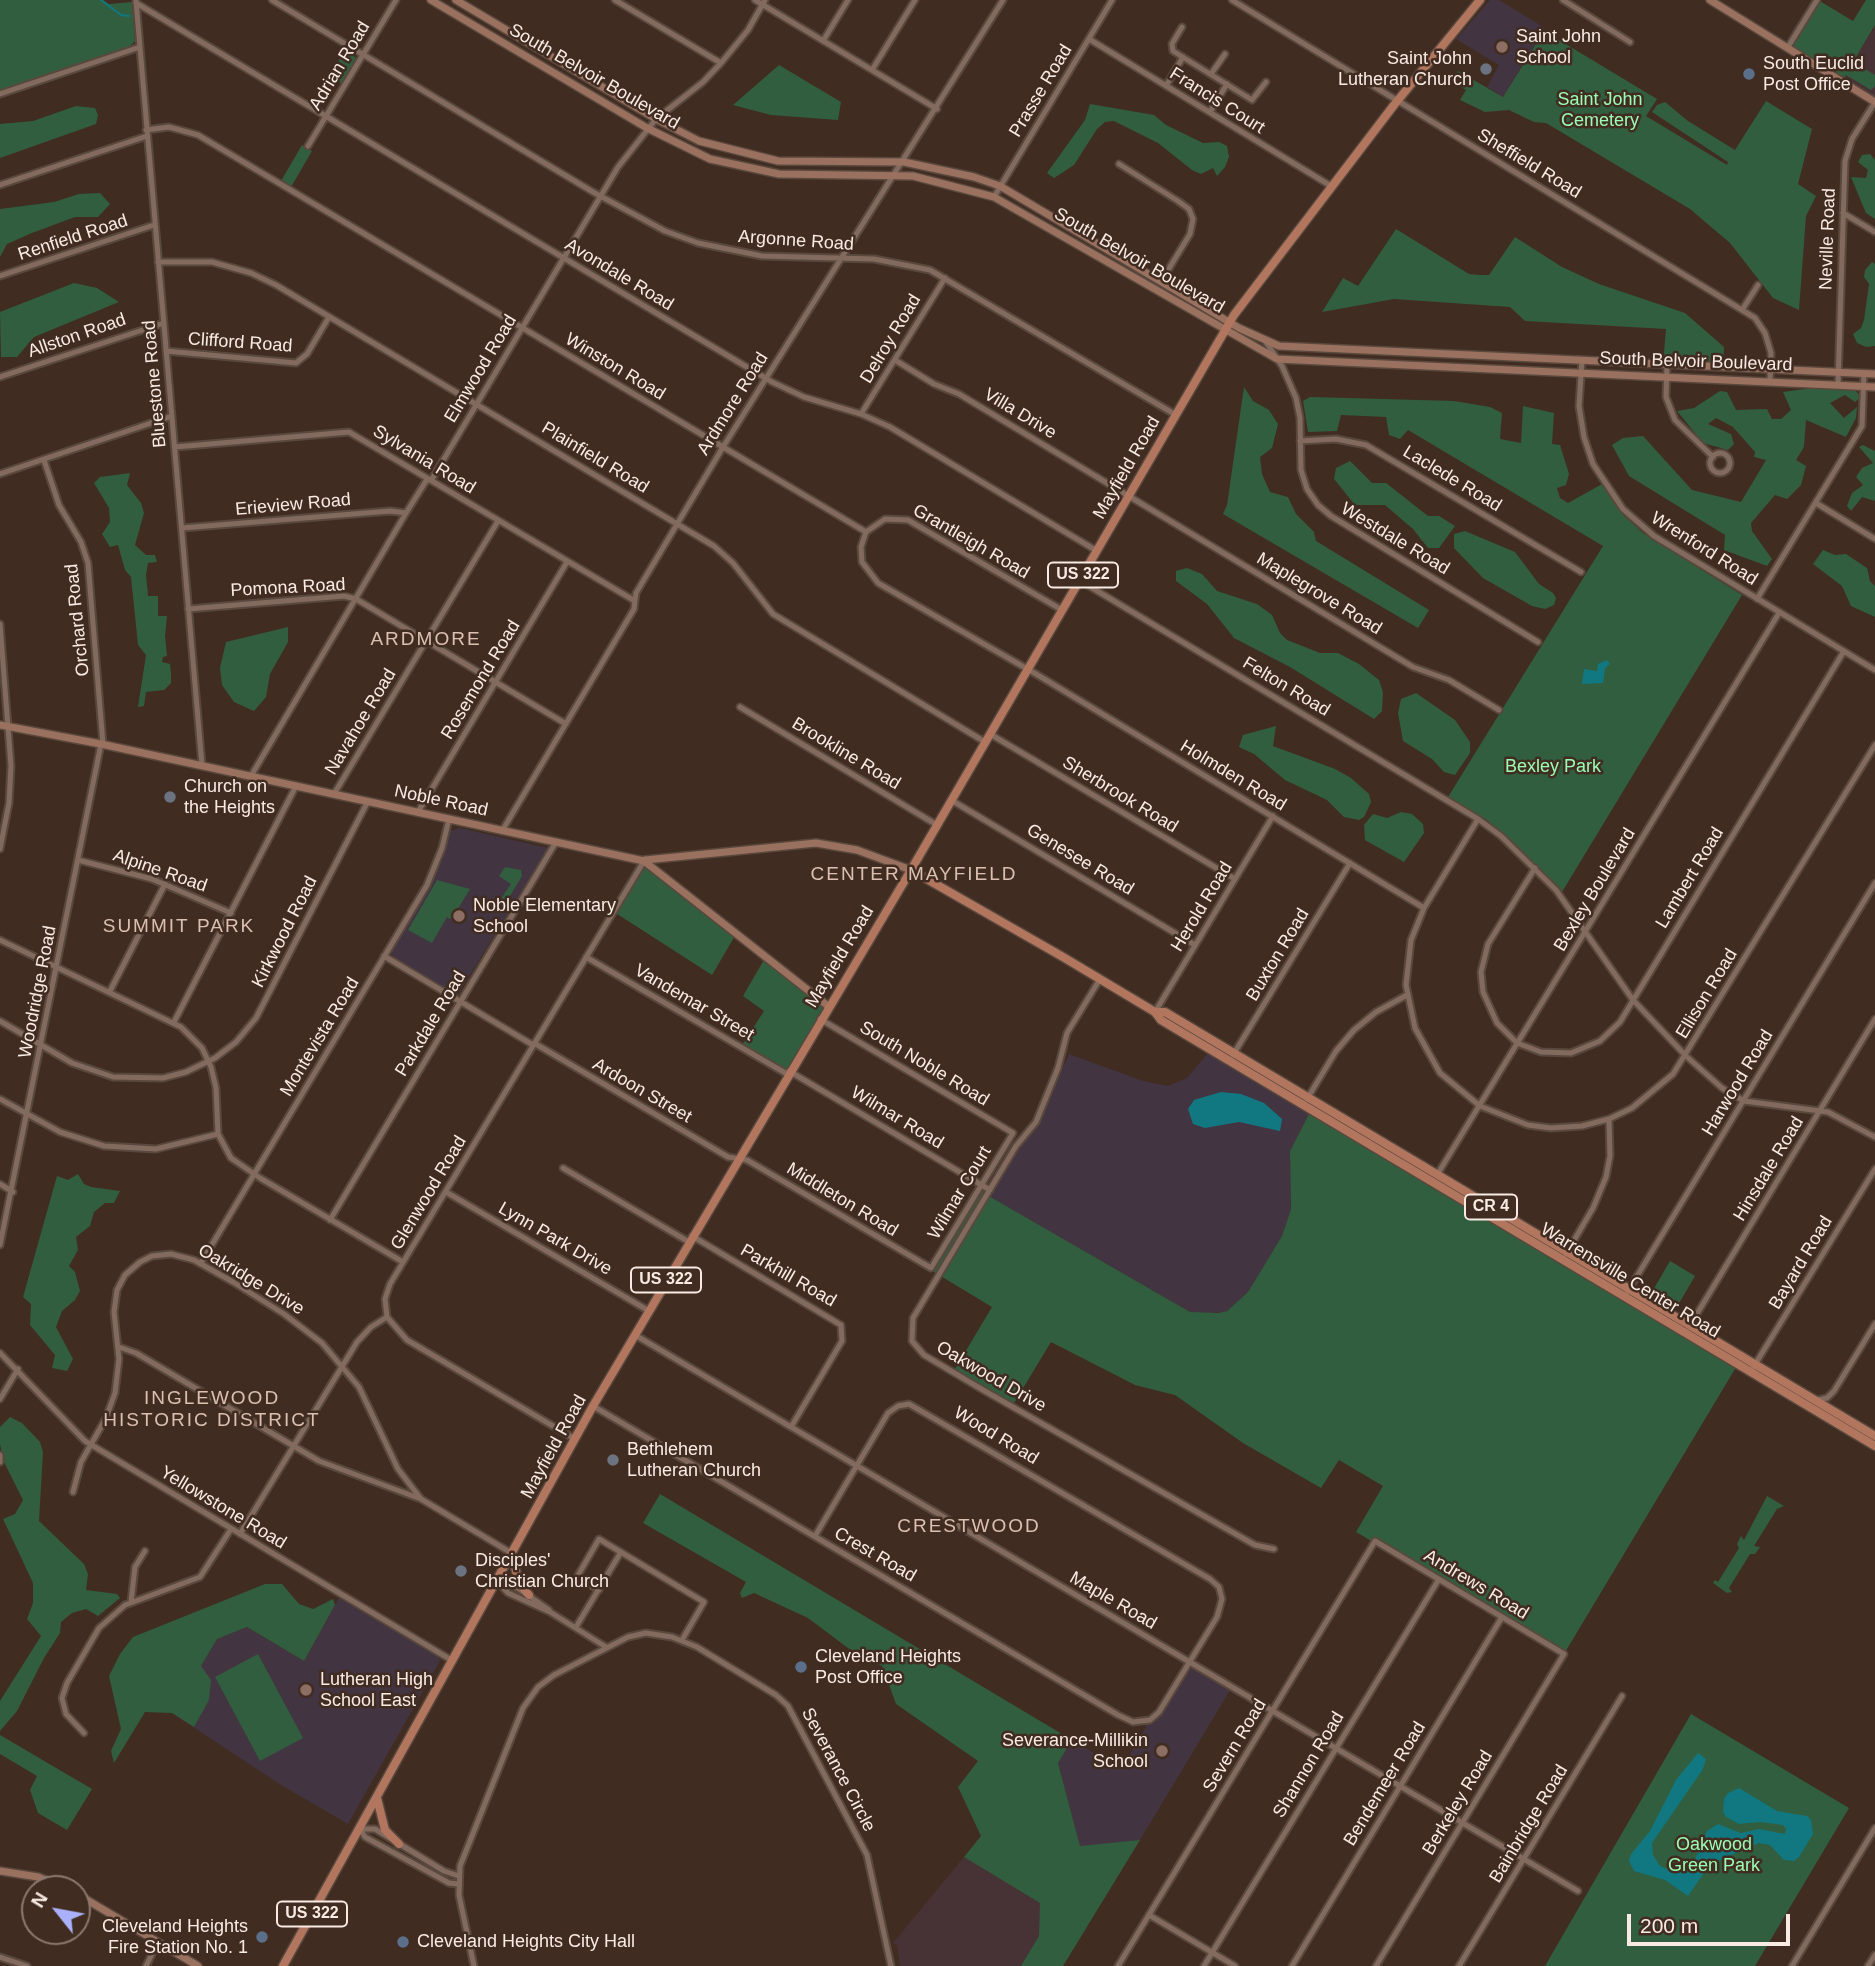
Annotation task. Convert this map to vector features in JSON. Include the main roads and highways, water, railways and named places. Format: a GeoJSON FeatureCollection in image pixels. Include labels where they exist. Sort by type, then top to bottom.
{"type":"FeatureCollection","features":[{"type":"Feature","properties":{"kind":"main road","name":"Mayfield Road"},"geometry":{"type":"LineString","coordinates":[[282,1966],[498,1582],[593,1406],[820,1019],[911,870],[1230,321],[1255,283],[1397,101],[1480,0]]}},
{"type":"Feature","properties":{"kind":"main road","name":"Warrensville Center Road"},"geometry":{"type":"LineString","coordinates":[[911,870],[1100,979],[1155,1012],[1161,1020],[1232,1057],[1754,1368],[1815,1399],[1837,1416],[1875,1436]]}},
{"type":"Feature","properties":{"kind":"main road","name":"Warrensville Center Road"},"geometry":{"type":"LineString","coordinates":[[1754,1368],[1802,1406],[1875,1447]]}},
{"type":"Feature","properties":{"kind":"main road"},"geometry":{"type":"LineString","coordinates":[[512,1555],[519,1583],[529,1595]]}},
{"type":"Feature","properties":{"kind":"main road"},"geometry":{"type":"LineString","coordinates":[[377,1798],[385,1830],[399,1844]]}},
{"type":"Feature","properties":{"kind":"water"},"geometry":{"type":"Polygon","coordinates":[[[1607,660],[1610,664],[1605,668],[1603,683],[1582,684],[1584,669],[1597,671],[1598,664],[1607,660]]]}},
{"type":"Feature","properties":{"kind":"water"},"geometry":{"type":"Polygon","coordinates":[[[1221,1092],[1241,1094],[1264,1103],[1282,1119],[1280,1131],[1239,1122],[1205,1128],[1193,1124],[1188,1109],[1194,1100],[1221,1092]]]}},
{"type":"Feature","properties":{"kind":"water"},"geometry":{"type":"Polygon","coordinates":[[[1698,1753],[1706,1759],[1703,1769],[1652,1843],[1653,1855],[1660,1866],[1674,1872],[1689,1867],[1694,1862],[1707,1831],[1718,1824],[1741,1833],[1759,1829],[1785,1834],[1783,1825],[1760,1822],[1739,1824],[1726,1817],[1723,1812],[1724,1799],[1728,1793],[1739,1788],[1777,1811],[1807,1816],[1811,1820],[1813,1834],[1799,1857],[1794,1861],[1784,1860],[1770,1845],[1759,1843],[1710,1864],[1688,1896],[1665,1880],[1634,1871],[1629,1861],[1631,1854],[1650,1831],[1676,1780],[1698,1753]]]}},
{"type":"Feature","properties":{"kind":"waterway"},"geometry":{"type":"LineString","coordinates":[[101,0],[121,15],[129,16]]}},
{"type":"Feature","properties":{"kind":"place","name":"Saint John School"},"geometry":{"type":"Point","coordinates":[1502,47]}},
{"type":"Feature","properties":{"kind":"place","name":"Saint John Lutheran Church"},"geometry":{"type":"Point","coordinates":[1486,69]}},
{"type":"Feature","properties":{"kind":"place","name":"South Euclid Post Office"},"geometry":{"type":"Point","coordinates":[1749,74]}},
{"type":"Feature","properties":{"kind":"place","name":"Church on the Heights"},"geometry":{"type":"Point","coordinates":[170,797]}},
{"type":"Feature","properties":{"kind":"place","name":"Noble Elementary School"},"geometry":{"type":"Point","coordinates":[459,916]}},
{"type":"Feature","properties":{"kind":"place","name":"Bethlehem Lutheran Church"},"geometry":{"type":"Point","coordinates":[613,1460]}},
{"type":"Feature","properties":{"kind":"place","name":"Disciples' Christian Church"},"geometry":{"type":"Point","coordinates":[461,1571]}},
{"type":"Feature","properties":{"kind":"place","name":"Cleveland Heights Post Office"},"geometry":{"type":"Point","coordinates":[801,1667]}},
{"type":"Feature","properties":{"kind":"place","name":"Lutheran High School East"},"geometry":{"type":"Point","coordinates":[306,1690]}},
{"type":"Feature","properties":{"kind":"place","name":"Severance-Millikin School"},"geometry":{"type":"Point","coordinates":[1162,1751]}},
{"type":"Feature","properties":{"kind":"place","name":"Cleveland Heights Fire Station No. 1"},"geometry":{"type":"Point","coordinates":[262,1937]}},
{"type":"Feature","properties":{"kind":"place","name":"Cleveland Heights City Hall"},"geometry":{"type":"Point","coordinates":[403,1942]}},
{"type":"Feature","properties":{"kind":"district","name":"ARDMORE"},"geometry":{"type":"Point","coordinates":[426,640]}},
{"type":"Feature","properties":{"kind":"district","name":"CENTER MAYFIELD"},"geometry":{"type":"Point","coordinates":[914,875]}},
{"type":"Feature","properties":{"kind":"district","name":"SUMMIT PARK"},"geometry":{"type":"Point","coordinates":[179,927]}},
{"type":"Feature","properties":{"kind":"district","name":"INGLEWOOD HISTORIC DISTRICT"},"geometry":{"type":"Point","coordinates":[212,1410]}},
{"type":"Feature","properties":{"kind":"district","name":"CRESTWOOD"},"geometry":{"type":"Point","coordinates":[969,1527]}},
{"type":"Feature","properties":{"kind":"park label","name":"Saint John Cemetery"},"geometry":{"type":"Point","coordinates":[1600,110]}},
{"type":"Feature","properties":{"kind":"park label","name":"Bexley Park"},"geometry":{"type":"Point","coordinates":[1553,767]}},
{"type":"Feature","properties":{"kind":"park label","name":"Oakwood Green Park"},"geometry":{"type":"Point","coordinates":[1714,1855]}}]}
